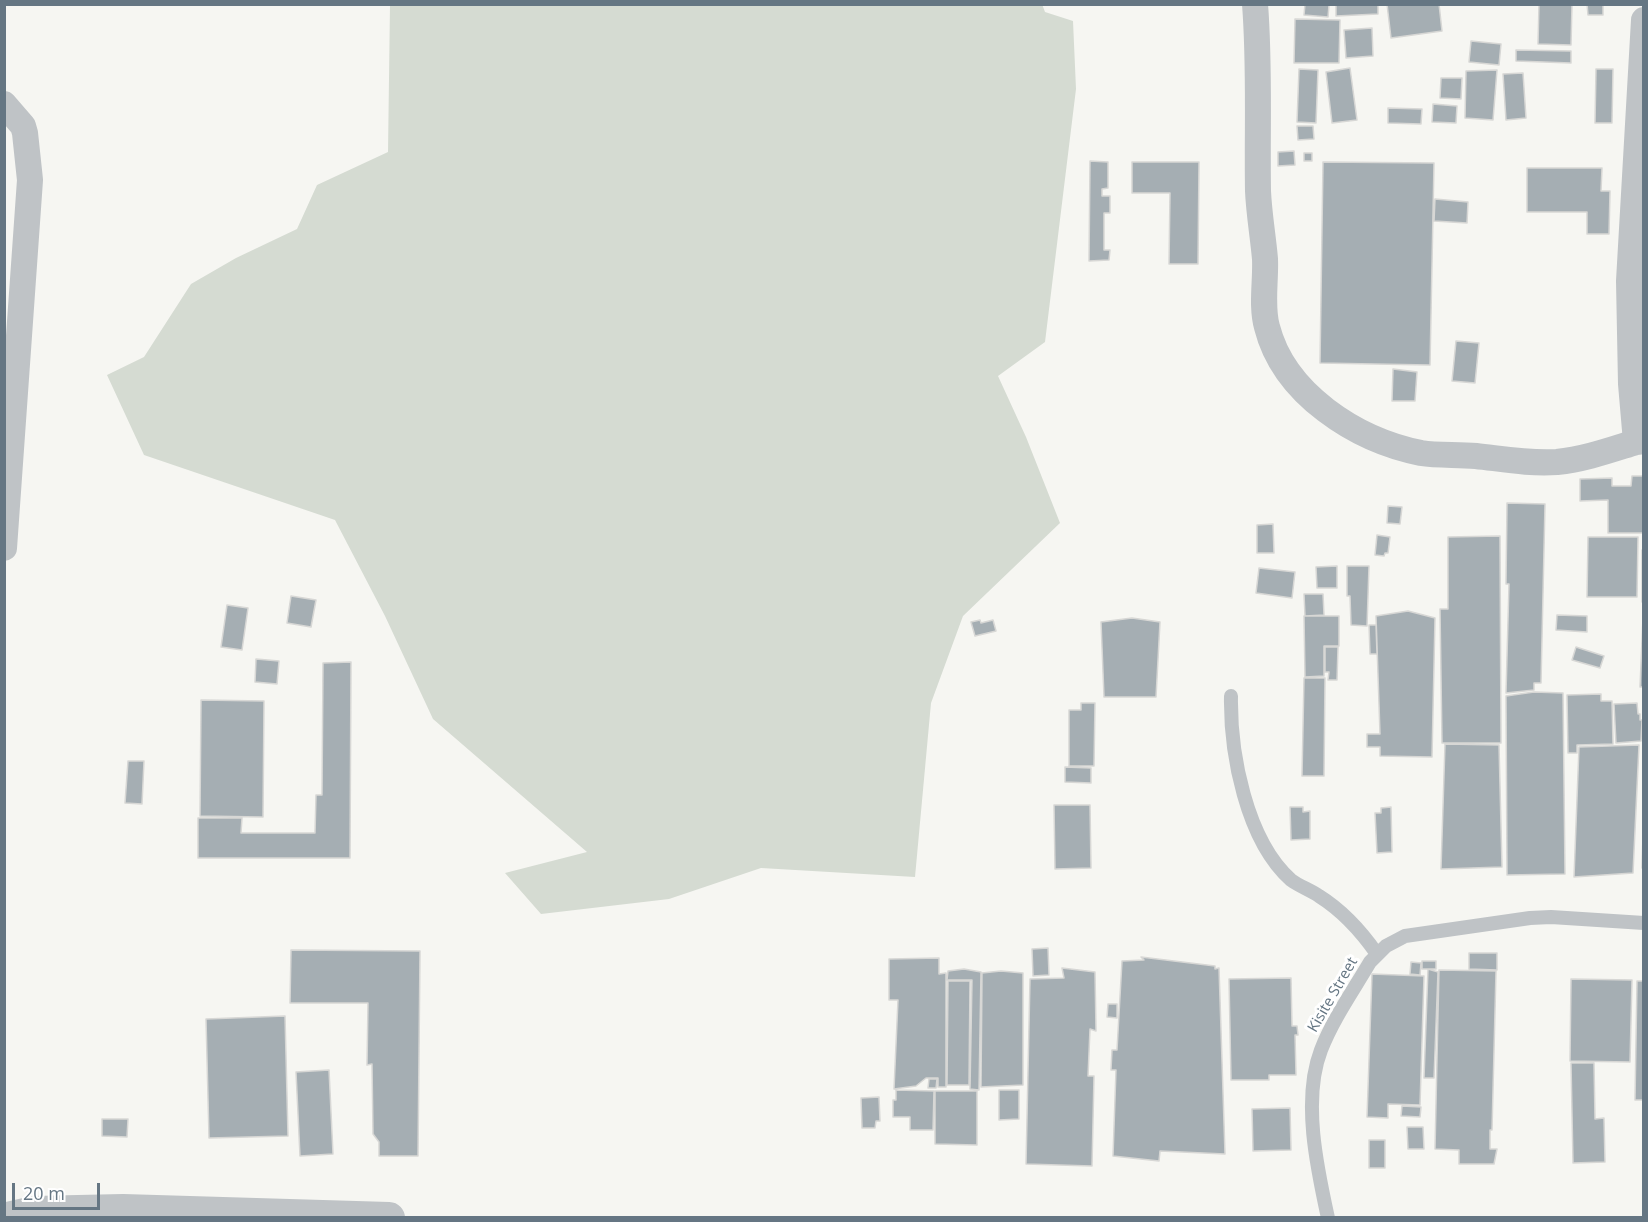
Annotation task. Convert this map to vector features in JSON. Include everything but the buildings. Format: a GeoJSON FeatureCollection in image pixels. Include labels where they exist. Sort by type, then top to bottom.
{"type":"FeatureCollection","features":[{"type":"Feature","properties":{"kind":"street"},"geometry":{"type":"LineString","coordinates":[[1255,4],[1258,36],[1258,193],[1264,258],[1266,324],[1273,348],[1281,363],[1294,381],[1340,420],[1398,447],[1424,453],[1530,462],[1556,462],[1586,457],[1640,441],[1632,392],[1629,281],[1644,20]]}},
{"type":"Feature","properties":{"kind":"street"},"geometry":{"type":"LineString","coordinates":[[4,104],[23,126],[30,180],[4,548]]}},
{"type":"Feature","properties":{"kind":"street"},"geometry":{"type":"LineString","coordinates":[[7,1218],[33,1212],[123,1210],[389,1218]]}},
{"type":"Feature","properties":{"kind":"lane"},"geometry":{"type":"LineString","coordinates":[[1231,696],[1231,718],[1237,765],[1255,824],[1265,846],[1283,872],[1347,918],[1377,954]]}},
{"type":"Feature","properties":{"kind":"lane","name":"Kisite Street"},"geometry":{"type":"LineString","coordinates":[[1328,1218],[1320,1183],[1312,1105],[1316,1068],[1328,1033],[1377,954],[1386,946],[1405,936],[1530,918],[1551,917],[1644,923]]}},
{"type":"Feature","properties":{"kind":"shaded area"},"geometry":{"type":"Polygon","coordinates":[[[1042,4],[1045,12],[1073,21],[1076,89],[1045,342],[998,376],[1026,437],[1060,523],[963,616],[931,703],[915,877],[761,868],[669,899],[541,914],[505,873],[587,852],[433,719],[385,616],[335,520],[144,455],[107,375],[144,357],[191,284],[236,258],[297,229],[317,185],[388,152],[390,5],[1042,4]]]}}]}
